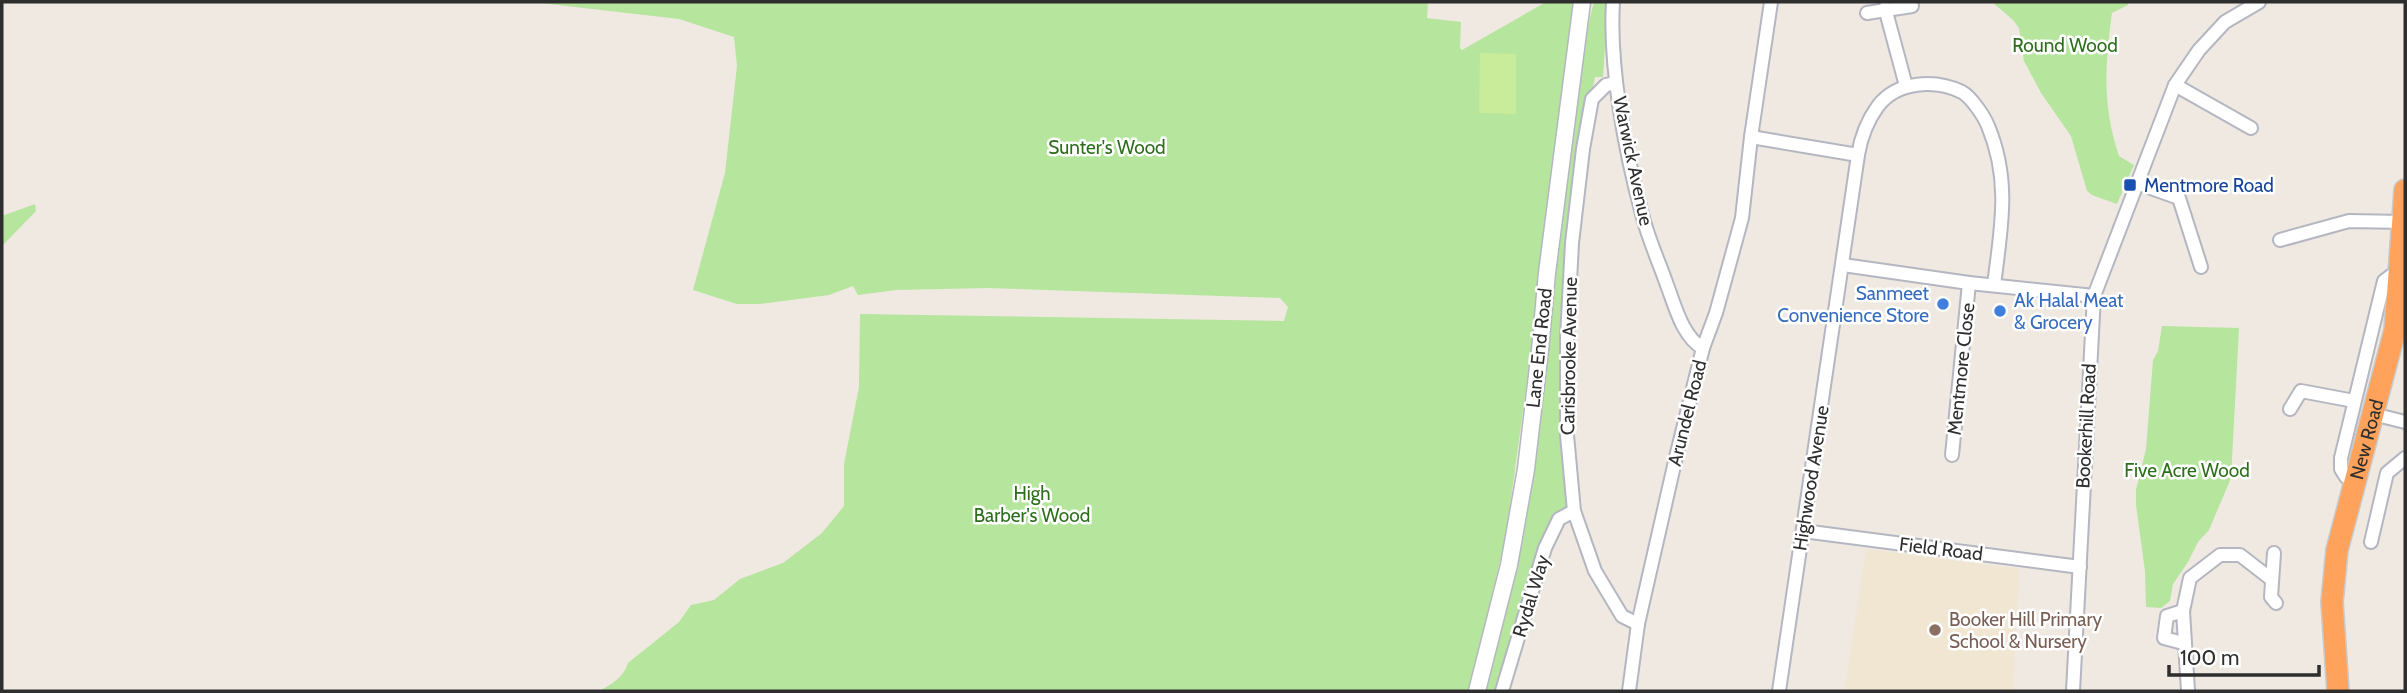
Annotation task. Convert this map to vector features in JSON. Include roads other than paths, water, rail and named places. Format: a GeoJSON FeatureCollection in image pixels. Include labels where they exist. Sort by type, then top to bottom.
{"type":"FeatureCollection","features":[{"type":"Feature","properties":{"kind":"highway","name":"New Road"},"geometry":{"type":"LineString","coordinates":[[2338,691],[2332,603],[2337,550],[2395,330],[2405,190]]}},
{"type":"Feature","properties":{"kind":"street","name":"Lane End Road"},"geometry":{"type":"LineString","coordinates":[[1478,691],[1509,565],[1526,469],[1541,350],[1547,273],[1583,2]]}},
{"type":"Feature","properties":{"kind":"street","name":"Warwick Avenue"},"geometry":{"type":"LineString","coordinates":[[1613,2],[1616,83],[1642,216],[1674,303],[1692,342],[1703,348]]}},
{"type":"Feature","properties":{"kind":"street","name":"Arundel Road"},"geometry":{"type":"LineString","coordinates":[[1629,691],[1639,624],[1703,348],[1716,313],[1742,218],[1771,2]]}},
{"type":"Feature","properties":{"kind":"street","name":"Bookerhill Road"},"geometry":{"type":"LineString","coordinates":[[2073,691],[2085,422],[2094,296],[2175,85],[2199,50],[2225,22],[2256,2]]}},
{"type":"Feature","properties":{"kind":"street"},"geometry":{"type":"LineString","coordinates":[[1867,13],[1885,8],[1912,6]]}},
{"type":"Feature","properties":{"kind":"street"},"geometry":{"type":"LineString","coordinates":[[1885,8],[1906,86],[1938,84],[1964,93],[1987,123],[2000,164],[2004,198],[1994,285]]}},
{"type":"Feature","properties":{"kind":"street","name":"Carisbrooke Avenue"},"geometry":{"type":"LineString","coordinates":[[1616,83],[1606,85],[1592,99],[1583,149],[1572,243],[1567,338],[1567,435],[1574,511],[1595,570],[1622,616],[1639,624]]}},
{"type":"Feature","properties":{"kind":"street"},"geometry":{"type":"LineString","coordinates":[[2175,85],[2251,128]]}},
{"type":"Feature","properties":{"kind":"street","name":"Highwood Avenue"},"geometry":{"type":"LineString","coordinates":[[1779,691],[1858,155],[1863,132],[1879,104],[1906,86]]}},
{"type":"Feature","properties":{"kind":"street"},"geometry":{"type":"LineString","coordinates":[[1751,137],[1858,155]]}},
{"type":"Feature","properties":{"kind":"street"},"geometry":{"type":"LineString","coordinates":[[2137,183],[2179,198],[2201,267]]}},
{"type":"Feature","properties":{"kind":"street"},"geometry":{"type":"LineString","coordinates":[[2281,241],[2349,221],[2404,222]]}},
{"type":"Feature","properties":{"kind":"street"},"geometry":{"type":"LineString","coordinates":[[1843,265],[1969,283],[2094,296]]}},
{"type":"Feature","properties":{"kind":"street"},"geometry":{"type":"LineString","coordinates":[[2355,480],[2346,477],[2341,469],[2341,458],[2384,282],[2392,275],[2400,274]]}},
{"type":"Feature","properties":{"kind":"street","name":"Mentmore Close"},"geometry":{"type":"LineString","coordinates":[[1952,455],[1969,283]]}},
{"type":"Feature","properties":{"kind":"street"},"geometry":{"type":"LineString","coordinates":[[2290,409],[2301,391],[2354,401]]}},
{"type":"Feature","properties":{"kind":"street"},"geometry":{"type":"LineString","coordinates":[[2373,414],[2405,422]]}},
{"type":"Feature","properties":{"kind":"street"},"geometry":{"type":"LineString","coordinates":[[2371,542],[2387,473],[2405,458]]}},
{"type":"Feature","properties":{"kind":"street","name":"Rydal Way"},"geometry":{"type":"LineString","coordinates":[[1503,691],[1545,548],[1559,519],[1574,511]]}},
{"type":"Feature","properties":{"kind":"street","name":"Field Road"},"geometry":{"type":"LineString","coordinates":[[1803,531],[2080,567]]}},
{"type":"Feature","properties":{"kind":"street"},"geometry":{"type":"LineString","coordinates":[[2274,553],[2271,597],[2276,603]]}},
{"type":"Feature","properties":{"kind":"street"},"geometry":{"type":"LineString","coordinates":[[2188,691],[2183,611],[2190,578],[2220,555],[2240,555],[2271,579]]}},
{"type":"Feature","properties":{"kind":"street"},"geometry":{"type":"LineString","coordinates":[[2183,611],[2167,616],[2164,638],[2183,643]]}},
{"type":"Feature","properties":{"kind":"place","name":"Mentmore Road"},"geometry":{"type":"Point","coordinates":[2130,185]}},
{"type":"Feature","properties":{"kind":"place","name":"Sanmeet Convenience Store"},"geometry":{"type":"Point","coordinates":[1943,304]}},
{"type":"Feature","properties":{"kind":"place","name":"Ak Halal Meat & Grocery"},"geometry":{"type":"Point","coordinates":[2000,311]}},
{"type":"Feature","properties":{"kind":"place","name":"Booker Hill Primary School & Nursery"},"geometry":{"type":"Point","coordinates":[1935,630]}},
{"type":"Feature","properties":{"kind":"park label","name":"Round Wood"},"geometry":{"type":"Point","coordinates":[2065,45]}},
{"type":"Feature","properties":{"kind":"park label","name":"Sunter's Wood"},"geometry":{"type":"Point","coordinates":[1107,147]}},
{"type":"Feature","properties":{"kind":"park label","name":"Five Acre Wood"},"geometry":{"type":"Point","coordinates":[2187,470]}},
{"type":"Feature","properties":{"kind":"park label","name":"High Barber's Wood"},"geometry":{"type":"Point","coordinates":[1032,504]}}]}
